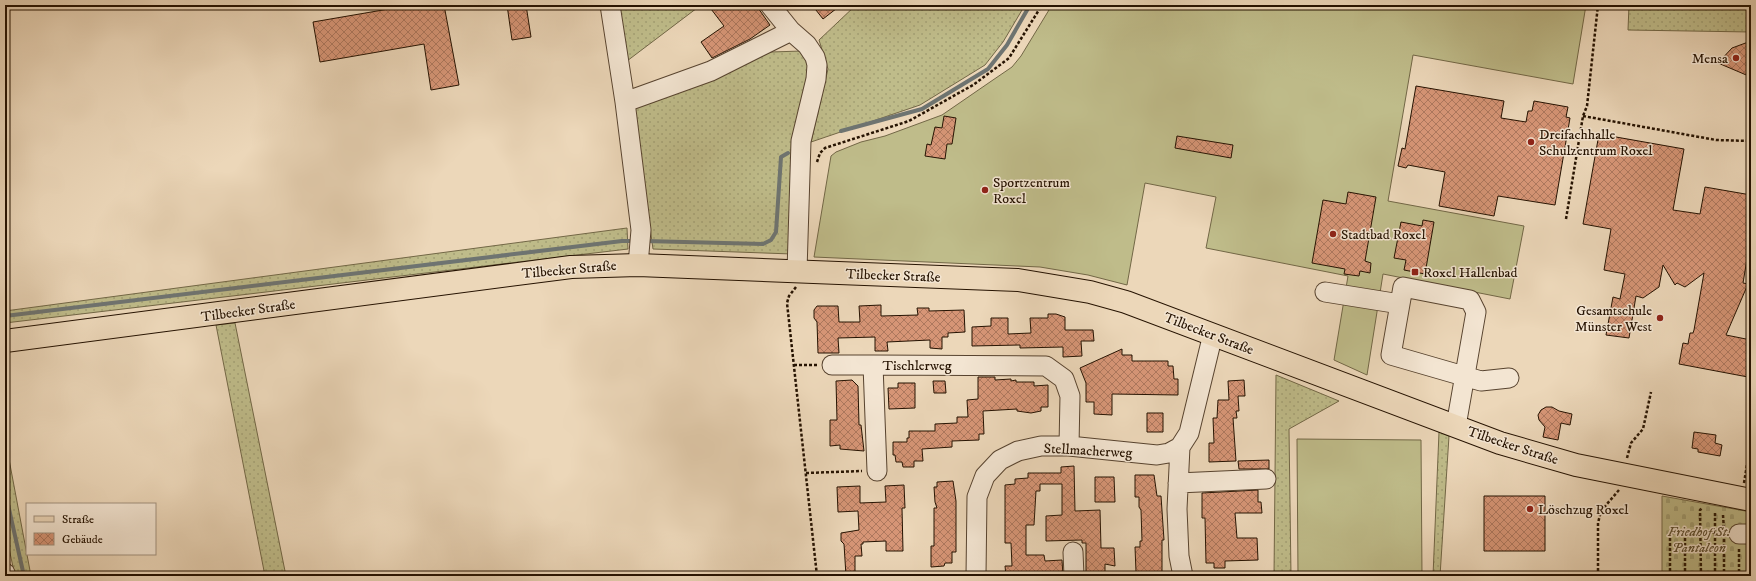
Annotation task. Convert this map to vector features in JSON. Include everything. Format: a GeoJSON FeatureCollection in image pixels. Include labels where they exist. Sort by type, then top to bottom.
{"type":"FeatureCollection","features":[{"type":"Feature","properties":{"kind":"main road","name":"Tilbecker Straße"},"geometry":{"type":"LineString","coordinates":[[5,341],[571,267],[638,265],[1018,280],[1090,292],[1126,302],[1500,443],[1694,499],[1746,499]]}},
{"type":"Feature","properties":{"kind":"street"},"geometry":{"type":"LineString","coordinates":[[610,5],[625,102],[641,230],[638,265]]}},
{"type":"Feature","properties":{"kind":"street"},"geometry":{"type":"LineString","coordinates":[[770,5],[791,31],[807,45],[815,57],[817,65],[816,79],[801,141],[797,271]]}},
{"type":"Feature","properties":{"kind":"street"},"geometry":{"type":"LineString","coordinates":[[625,102],[711,71],[791,31]]}},
{"type":"Feature","properties":{"kind":"street"},"geometry":{"type":"LineString","coordinates":[[1456,426],[1466,377],[1476,312],[1470,300],[1403,287],[1391,355],[1466,377],[1481,381],[1508,378]]}},
{"type":"Feature","properties":{"kind":"street"},"geometry":{"type":"LineString","coordinates":[[1325,292],[1400,304]]}},
{"type":"Feature","properties":{"kind":"street"},"geometry":{"type":"LineString","coordinates":[[1183,576],[1179,556],[1178,483],[1180,448],[1190,433],[1213,334]]}},
{"type":"Feature","properties":{"kind":"street"},"geometry":{"type":"LineString","coordinates":[[832,365],[873,365]]}},
{"type":"Feature","properties":{"kind":"street","name":"Tischlerweg"},"geometry":{"type":"LineString","coordinates":[[877,471],[873,365],[1046,366],[1064,379],[1070,396],[1069,446]]}},
{"type":"Feature","properties":{"kind":"street","name":"Stellmacherweg"},"geometry":{"type":"LineString","coordinates":[[971,576],[976,576],[977,497],[985,476],[1000,460],[1018,451],[1041,446],[1069,446],[1157,455],[1169,453],[1180,448]]}},
{"type":"Feature","properties":{"kind":"street"},"geometry":{"type":"LineString","coordinates":[[1178,483],[1266,479]]}},
{"type":"Feature","properties":{"kind":"street"},"geometry":{"type":"LineString","coordinates":[[1074,552],[1074,576]]}},
{"type":"Feature","properties":{"kind":"path"},"geometry":{"type":"LineString","coordinates":[[816,169],[820,153],[825,148],[909,121],[973,85],[998,68],[1009,58],[1042,5]]}},
{"type":"Feature","properties":{"kind":"path"},"geometry":{"type":"LineString","coordinates":[[1566,219],[1583,116],[1586,106],[1598,5]]}},
{"type":"Feature","properties":{"kind":"path"},"geometry":{"type":"LineString","coordinates":[[1583,116],[1716,140],[1751,141]]}},
{"type":"Feature","properties":{"kind":"path"},"geometry":{"type":"LineString","coordinates":[[797,271],[796,289],[789,296],[787,304],[817,576]]}},
{"type":"Feature","properties":{"kind":"path"},"geometry":{"type":"LineString","coordinates":[[794,365],[832,365]]}},
{"type":"Feature","properties":{"kind":"path"},"geometry":{"type":"LineString","coordinates":[[1625,466],[1631,443],[1643,429],[1651,392]]}},
{"type":"Feature","properties":{"kind":"path"},"geometry":{"type":"LineString","coordinates":[[1746,499],[1751,440]]}},
{"type":"Feature","properties":{"kind":"path"},"geometry":{"type":"LineString","coordinates":[[806,473],[877,471]]}},
{"type":"Feature","properties":{"kind":"path"},"geometry":{"type":"LineString","coordinates":[[1598,576],[1598,524],[1601,511],[1619,491],[1622,485]]}},
{"type":"Feature","properties":{"kind":"path"},"geometry":{"type":"LineString","coordinates":[[1694,499],[1700,510],[1701,576]]}},
{"type":"Feature","properties":{"kind":"path"},"geometry":{"type":"LineString","coordinates":[[1715,513],[1715,576]]}},
{"type":"Feature","properties":{"kind":"path"},"geometry":{"type":"LineString","coordinates":[[1723,514],[1738,533],[1739,576]]}},
{"type":"Feature","properties":{"kind":"path"},"geometry":{"type":"LineString","coordinates":[[1670,576],[1670,533],[1738,533]]}},
{"type":"Feature","properties":{"kind":"path"},"geometry":{"type":"LineString","coordinates":[[1685,533],[1685,576]]}},
{"type":"Feature","properties":{"kind":"path"},"geometry":{"type":"LineString","coordinates":[[1724,576],[1738,533]]}},
{"type":"Feature","properties":{"kind":"green space"},"geometry":{"type":"Polygon","coordinates":[[[618,5],[701,5],[627,61],[618,5]]]}},
{"type":"Feature","properties":{"kind":"green space"},"geometry":{"type":"Polygon","coordinates":[[[856,5],[1025,5],[1003,42],[985,65],[920,105],[811,142],[828,69],[819,40],[856,5]]]}},
{"type":"Feature","properties":{"kind":"green space","name":"Sportzentrum Roxel"},"geometry":{"type":"Polygon","coordinates":[[[1052,5],[1586,5],[1573,84],[1413,55],[1388,201],[1524,226],[1510,299],[1383,274],[1367,375],[1334,360],[1348,276],[1206,248],[1216,197],[1145,183],[1127,285],[1088,275],[1040,267],[814,257],[831,156],[836,152],[861,142],[885,136],[942,115],[1012,67],[1021,56],[1052,5]]]}},
{"type":"Feature","properties":{"kind":"green space"},"geometry":{"type":"Polygon","coordinates":[[[1629,5],[1751,5],[1751,32],[1628,30],[1629,5]]]}},
{"type":"Feature","properties":{"kind":"green space"},"geometry":{"type":"Polygon","coordinates":[[[802,51],[809,60],[792,254],[653,249],[633,104],[771,52],[802,51]]]}},
{"type":"Feature","properties":{"kind":"green space"},"geometry":{"type":"Polygon","coordinates":[[[627,228],[628,249],[5,323],[5,311],[627,228]]]}},
{"type":"Feature","properties":{"kind":"green space"},"geometry":{"type":"Polygon","coordinates":[[[235,323],[286,576],[265,576],[216,325],[235,323]]]}},
{"type":"Feature","properties":{"kind":"green space"},"geometry":{"type":"Polygon","coordinates":[[[1276,375],[1339,401],[1289,429],[1291,576],[1274,576],[1276,375]]]}},
{"type":"Feature","properties":{"kind":"green space"},"geometry":{"type":"Polygon","coordinates":[[[1439,432],[1449,436],[1440,576],[1433,576],[1439,432]]]}},
{"type":"Feature","properties":{"kind":"green space"},"geometry":{"type":"Polygon","coordinates":[[[5,438],[31,576],[15,576],[5,530],[5,438]]]}},
{"type":"Feature","properties":{"kind":"green space"},"geometry":{"type":"Polygon","coordinates":[[[1297,439],[1421,440],[1422,576],[1298,576],[1297,439]]]}},
{"type":"Feature","properties":{"kind":"green space","name":"Friedhof St. Pantaleon"},"geometry":{"type":"Polygon","coordinates":[[[1662,496],[1751,512],[1751,576],[1662,576],[1662,496]]]}},
{"type":"Feature","properties":{"kind":"building"},"geometry":{"type":"Polygon","coordinates":[[[412,5],[444,5],[459,85],[431,90],[424,44],[320,62],[313,22],[412,5]]]}},
{"type":"Feature","properties":{"kind":"building"},"geometry":{"type":"Polygon","coordinates":[[[507,5],[526,5],[531,37],[512,40],[507,5]]]}},
{"type":"Feature","properties":{"kind":"building"},"geometry":{"type":"Polygon","coordinates":[[[708,5],[756,5],[770,25],[750,39],[712,58],[701,42],[724,26],[708,5]]]}},
{"type":"Feature","properties":{"kind":"building"},"geometry":{"type":"Polygon","coordinates":[[[812,5],[841,5],[823,19],[812,5]]]}},
{"type":"Feature","properties":{"kind":"building","name":"Mensa"},"geometry":{"type":"Polygon","coordinates":[[[1751,41],[1751,77],[1718,63],[1732,48],[1751,41]]]}},
{"type":"Feature","properties":{"kind":"building"},"geometry":{"type":"Polygon","coordinates":[[[1416,86],[1504,101],[1501,118],[1526,122],[1528,111],[1532,111],[1534,101],[1568,107],[1566,117],[1570,118],[1555,205],[1498,196],[1494,216],[1439,206],[1445,172],[1408,165],[1406,168],[1398,166],[1402,148],[1405,149],[1416,86]]]}},
{"type":"Feature","properties":{"kind":"building"},"geometry":{"type":"Polygon","coordinates":[[[944,116],[956,118],[952,144],[947,144],[945,159],[925,156],[927,144],[931,145],[935,127],[942,128],[944,116]]]}},
{"type":"Feature","properties":{"kind":"building"},"geometry":{"type":"Polygon","coordinates":[[[1599,134],[1684,149],[1673,210],[1700,214],[1705,187],[1751,195],[1751,253],[1748,253],[1743,283],[1748,284],[1726,335],[1751,340],[1751,361],[1748,377],[1679,364],[1683,343],[1688,344],[1690,333],[1693,333],[1694,330],[1704,273],[1685,287],[1677,283],[1675,285],[1663,265],[1659,287],[1643,298],[1636,296],[1629,338],[1606,335],[1613,297],[1620,299],[1625,274],[1604,270],[1611,229],[1583,224],[1599,134]]]}},
{"type":"Feature","properties":{"kind":"building"},"geometry":{"type":"Polygon","coordinates":[[[1177,136],[1233,145],[1231,158],[1175,148],[1177,136]]]}},
{"type":"Feature","properties":{"kind":"building"},"geometry":{"type":"Polygon","coordinates":[[[1348,192],[1376,197],[1365,261],[1371,263],[1370,273],[1360,271],[1359,276],[1344,274],[1345,269],[1312,263],[1323,200],[1346,204],[1348,192]]]}},
{"type":"Feature","properties":{"kind":"building"},"geometry":{"type":"Polygon","coordinates":[[[1423,220],[1434,222],[1425,274],[1404,270],[1406,260],[1394,258],[1401,222],[1422,226],[1423,220]]]}},
{"type":"Feature","properties":{"kind":"building"},"geometry":{"type":"Polygon","coordinates":[[[881,305],[881,316],[918,315],[917,308],[929,308],[929,311],[964,310],[965,332],[948,333],[948,337],[942,337],[942,349],[930,348],[930,340],[887,342],[888,351],[875,351],[875,337],[838,338],[839,353],[818,353],[817,322],[814,318],[814,310],[817,306],[838,306],[839,322],[860,322],[859,306],[881,305]]]}},
{"type":"Feature","properties":{"kind":"building"},"geometry":{"type":"Polygon","coordinates":[[[1048,314],[1056,314],[1065,317],[1065,330],[1093,330],[1094,341],[1081,341],[1082,356],[1063,357],[1063,347],[1020,348],[1020,345],[972,346],[972,327],[991,326],[991,318],[1008,318],[1008,334],[1031,333],[1030,318],[1048,318],[1048,314]]]}},
{"type":"Feature","properties":{"kind":"building"},"geometry":{"type":"Polygon","coordinates":[[[1122,349],[1122,355],[1132,355],[1132,361],[1168,361],[1168,366],[1173,366],[1174,379],[1178,379],[1178,395],[1112,394],[1112,415],[1094,414],[1094,402],[1086,402],[1086,383],[1080,368],[1122,349]]]}},
{"type":"Feature","properties":{"kind":"building"},"geometry":{"type":"Polygon","coordinates":[[[978,377],[995,377],[995,380],[1011,379],[1011,381],[1016,380],[1016,382],[1034,382],[1034,386],[1048,385],[1048,407],[1041,407],[1041,411],[1031,413],[1017,411],[1017,409],[983,411],[984,434],[979,434],[979,440],[952,441],[952,447],[922,449],[923,461],[914,461],[914,467],[903,467],[902,462],[896,462],[895,455],[893,455],[893,442],[907,442],[907,438],[909,438],[909,431],[935,431],[935,424],[957,423],[957,417],[968,417],[967,400],[978,399],[978,377]]]}},
{"type":"Feature","properties":{"kind":"building"},"geometry":{"type":"Polygon","coordinates":[[[852,380],[858,386],[859,425],[861,425],[864,451],[840,449],[840,445],[830,446],[830,420],[837,420],[836,381],[852,380]]]}},
{"type":"Feature","properties":{"kind":"building"},"geometry":{"type":"Polygon","coordinates":[[[1244,380],[1245,396],[1238,396],[1239,411],[1236,411],[1237,418],[1233,418],[1236,461],[1209,462],[1209,443],[1214,443],[1213,418],[1217,418],[1218,400],[1229,400],[1228,381],[1244,380]]]}},
{"type":"Feature","properties":{"kind":"building"},"geometry":{"type":"Polygon","coordinates":[[[933,381],[945,381],[946,393],[934,393],[933,381]]]}},
{"type":"Feature","properties":{"kind":"building"},"geometry":{"type":"Polygon","coordinates":[[[898,383],[915,383],[915,408],[889,409],[888,388],[898,388],[898,383]]]}},
{"type":"Feature","properties":{"kind":"building"},"geometry":{"type":"Polygon","coordinates":[[[1546,407],[1552,407],[1559,411],[1572,414],[1570,425],[1561,423],[1558,440],[1543,437],[1545,427],[1539,420],[1538,415],[1541,410],[1546,407]]]}},
{"type":"Feature","properties":{"kind":"building"},"geometry":{"type":"Polygon","coordinates":[[[1147,413],[1163,413],[1163,432],[1147,432],[1147,413]]]}},
{"type":"Feature","properties":{"kind":"building"},"geometry":{"type":"Polygon","coordinates":[[[1694,432],[1716,435],[1715,443],[1722,445],[1720,456],[1698,452],[1698,449],[1692,448],[1694,432]]]}},
{"type":"Feature","properties":{"kind":"building"},"geometry":{"type":"Polygon","coordinates":[[[1269,460],[1269,469],[1239,469],[1238,461],[1269,460]]]}},
{"type":"Feature","properties":{"kind":"building"},"geometry":{"type":"Polygon","coordinates":[[[1074,466],[1075,511],[1100,510],[1101,548],[1114,548],[1115,566],[1105,564],[1105,575],[1086,575],[1086,543],[1082,543],[1082,540],[1046,541],[1046,516],[1062,515],[1062,484],[1040,484],[1040,491],[1036,491],[1034,525],[1026,525],[1026,555],[1044,555],[1045,561],[1062,560],[1063,576],[1006,576],[1005,566],[1012,566],[1011,543],[1005,543],[1005,485],[1015,484],[1015,479],[1028,478],[1028,473],[1061,473],[1061,467],[1074,466]]]}},
{"type":"Feature","properties":{"kind":"building"},"geometry":{"type":"Polygon","coordinates":[[[1135,475],[1154,475],[1157,496],[1161,496],[1164,540],[1162,540],[1162,576],[1141,576],[1141,572],[1136,572],[1135,547],[1140,547],[1140,541],[1142,541],[1139,497],[1135,497],[1135,475]]]}},
{"type":"Feature","properties":{"kind":"building"},"geometry":{"type":"Polygon","coordinates":[[[1095,477],[1114,477],[1115,502],[1095,502],[1095,477]]]}},
{"type":"Feature","properties":{"kind":"building"},"geometry":{"type":"Polygon","coordinates":[[[953,481],[956,501],[956,552],[952,552],[952,563],[945,563],[944,566],[931,567],[931,546],[934,546],[934,508],[937,508],[934,487],[937,487],[937,482],[953,481]]]}},
{"type":"Feature","properties":{"kind":"building"},"geometry":{"type":"Polygon","coordinates":[[[904,485],[905,508],[902,508],[903,551],[886,551],[886,541],[863,542],[863,544],[861,544],[862,556],[855,556],[855,576],[846,576],[844,544],[841,541],[841,533],[859,530],[858,511],[838,512],[837,487],[860,486],[860,503],[886,502],[885,486],[904,485]]]}},
{"type":"Feature","properties":{"kind":"building"},"geometry":{"type":"Polygon","coordinates":[[[1258,490],[1258,502],[1261,502],[1262,513],[1235,513],[1237,538],[1257,538],[1258,560],[1225,561],[1225,568],[1214,568],[1214,563],[1206,563],[1205,518],[1202,518],[1202,493],[1258,490]]]}},
{"type":"Feature","properties":{"kind":"building"},"geometry":{"type":"Polygon","coordinates":[[[1484,496],[1545,496],[1545,551],[1484,551],[1484,496]]]}},
{"type":"Feature","properties":{"kind":"waterway"},"geometry":{"type":"LineString","coordinates":[[841,131],[922,109],[988,69],[1007,45],[1030,5]]}},
{"type":"Feature","properties":{"kind":"waterway"},"geometry":{"type":"LineString","coordinates":[[645,241],[763,244],[771,240],[776,232],[781,157],[788,153]]}},
{"type":"Feature","properties":{"kind":"waterway"},"geometry":{"type":"LineString","coordinates":[[5,316],[622,241],[636,241]]}},
{"type":"Feature","properties":{"kind":"waterway"},"geometry":{"type":"LineString","coordinates":[[5,491],[24,576]]}},
{"type":"Feature","properties":{"kind":"place","name":"Mensa"},"geometry":{"type":"Point","coordinates":[1736,58]}},
{"type":"Feature","properties":{"kind":"place","name":"Dreifachhalle Schulzentrum Roxel"},"geometry":{"type":"Point","coordinates":[1531,142]}},
{"type":"Feature","properties":{"kind":"place","name":"Sportzentrum Roxel"},"geometry":{"type":"Point","coordinates":[985,190]}},
{"type":"Feature","properties":{"kind":"place","name":"Stadtbad Roxel"},"geometry":{"type":"Point","coordinates":[1333,234]}},
{"type":"Feature","properties":{"kind":"place","name":"Roxel Hallenbad"},"geometry":{"type":"Point","coordinates":[1415,272]}},
{"type":"Feature","properties":{"kind":"place","name":"Gesamtschule Münster West"},"geometry":{"type":"Point","coordinates":[1660,318]}},
{"type":"Feature","properties":{"kind":"place","name":"Löschzug Roxel"},"geometry":{"type":"Point","coordinates":[1530,509]}}]}
